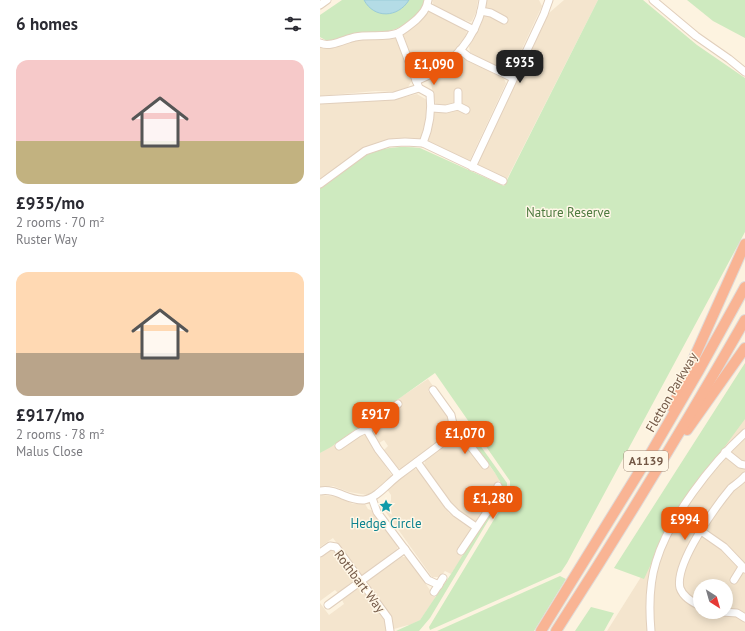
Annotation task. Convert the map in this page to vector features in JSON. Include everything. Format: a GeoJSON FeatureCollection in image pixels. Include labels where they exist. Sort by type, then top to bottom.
{"type":"FeatureCollection","features":[{"type":"Feature","properties":{"kind":"highway"},"geometry":{"type":"LineString","coordinates":[[650,456],[745,244]]}},
{"type":"Feature","properties":{"kind":"highway","name":"Fletton Parkway"},"geometry":{"type":"LineString","coordinates":[[541,631],[650,456],[745,287]]}},
{"type":"Feature","properties":{"kind":"highway","name":"Fletton Parkway"},"geometry":{"type":"LineString","coordinates":[[556,631],[636,503],[745,320]]}},
{"type":"Feature","properties":{"kind":"highway"},"geometry":{"type":"LineString","coordinates":[[636,503],[745,348]]}},
{"type":"Feature","properties":{"kind":"street"},"geometry":{"type":"LineString","coordinates":[[320,5],[327,0]]}},
{"type":"Feature","properties":{"kind":"street"},"geometry":{"type":"LineString","coordinates":[[320,100],[394,96],[418,84],[445,66],[460,50],[474,30],[479,18],[483,0]]}},
{"type":"Feature","properties":{"kind":"street"},"geometry":{"type":"LineString","coordinates":[[472,167],[544,14],[549,0]]}},
{"type":"Feature","properties":{"kind":"street"},"geometry":{"type":"LineString","coordinates":[[652,0],[696,36],[745,72]]}},
{"type":"Feature","properties":{"kind":"street"},"geometry":{"type":"LineString","coordinates":[[320,43],[329,45],[355,37],[398,33],[409,26],[421,15],[428,3],[474,30]]}},
{"type":"Feature","properties":{"kind":"street"},"geometry":{"type":"LineString","coordinates":[[481,11],[491,13],[504,20]]}},
{"type":"Feature","properties":{"kind":"street"},"geometry":{"type":"LineString","coordinates":[[398,33],[418,84],[430,94],[432,108],[428,132],[423,143]]}},
{"type":"Feature","properties":{"kind":"street"},"geometry":{"type":"LineString","coordinates":[[460,50],[469,57],[513,78]]}},
{"type":"Feature","properties":{"kind":"street"},"geometry":{"type":"LineString","coordinates":[[729,59],[745,65]]}},
{"type":"Feature","properties":{"kind":"street"},"geometry":{"type":"LineString","coordinates":[[458,92],[458,106]]}},
{"type":"Feature","properties":{"kind":"street"},"geometry":{"type":"LineString","coordinates":[[432,108],[446,109],[458,106],[466,110]]}},
{"type":"Feature","properties":{"kind":"street"},"geometry":{"type":"LineString","coordinates":[[320,184],[365,151],[389,143],[405,142],[423,143],[503,181]]}},
{"type":"Feature","properties":{"kind":"street"},"geometry":{"type":"LineString","coordinates":[[433,390],[451,415],[456,433],[465,439],[485,465]]}},
{"type":"Feature","properties":{"kind":"street"},"geometry":{"type":"LineString","coordinates":[[339,446],[358,433],[373,426],[380,417],[398,404]]}},
{"type":"Feature","properties":{"kind":"street"},"geometry":{"type":"LineString","coordinates":[[367,430],[381,446],[398,475]]}},
{"type":"Feature","properties":{"kind":"street"},"geometry":{"type":"LineString","coordinates":[[320,491],[328,490],[354,499],[364,500],[372,498],[398,475],[456,433]]}},
{"type":"Feature","properties":{"kind":"street"},"geometry":{"type":"LineString","coordinates":[[651,631],[651,589],[656,562],[665,539],[692,494],[725,452],[745,433]]}},
{"type":"Feature","properties":{"kind":"street"},"geometry":{"type":"LineString","coordinates":[[725,452],[740,464],[745,465]]}},
{"type":"Feature","properties":{"kind":"street"},"geometry":{"type":"LineString","coordinates":[[417,462],[448,506],[476,528]]}},
{"type":"Feature","properties":{"kind":"street"},"geometry":{"type":"LineString","coordinates":[[693,602],[684,595],[680,588],[680,580],[684,562],[700,531],[728,492],[745,476]]}},
{"type":"Feature","properties":{"kind":"street"},"geometry":{"type":"LineString","coordinates":[[461,551],[500,491],[498,486]]}},
{"type":"Feature","properties":{"kind":"street"},"geometry":{"type":"LineString","coordinates":[[372,498],[377,512],[428,580],[438,585]]}},
{"type":"Feature","properties":{"kind":"street"},"geometry":{"type":"LineString","coordinates":[[700,531],[724,547],[743,568],[734,580]]}},
{"type":"Feature","properties":{"kind":"street","name":"Rothbart Way"},"geometry":{"type":"LineString","coordinates":[[320,553],[330,546],[336,547],[388,618],[390,631]]}},
{"type":"Feature","properties":{"kind":"street"},"geometry":{"type":"LineString","coordinates":[[328,605],[406,549]]}},
{"type":"Feature","properties":{"kind":"street"},"geometry":{"type":"LineString","coordinates":[[434,592],[444,578]]}},
{"type":"Feature","properties":{"kind":"street"},"geometry":{"type":"LineString","coordinates":[[733,613],[737,613],[745,618]]}},
{"type":"Feature","properties":{"kind":"shaded area"},"geometry":{"type":"Polygon","coordinates":[[[432,0],[478,0],[476,12],[472,21],[470,22],[434,6],[432,0]]]}},
{"type":"Feature","properties":{"kind":"shaded area"},"geometry":{"type":"Polygon","coordinates":[[[487,0],[539,0],[542,6],[512,70],[508,72],[476,57],[470,52],[469,46],[479,28],[487,0]]]}},
{"type":"Feature","properties":{"kind":"shaded area"},"geometry":{"type":"Polygon","coordinates":[[[564,0],[598,0],[506,181],[478,167],[477,165],[549,13],[564,0]]]}},
{"type":"Feature","properties":{"kind":"shaded area"},"geometry":{"type":"Polygon","coordinates":[[[430,11],[466,30],[467,34],[450,56],[434,69],[418,76],[403,37],[404,33],[414,27],[430,11]]]}},
{"type":"Feature","properties":{"kind":"shaded area"},"geometry":{"type":"Polygon","coordinates":[[[367,37],[384,40],[393,37],[397,40],[412,80],[407,89],[401,92],[376,91],[320,96],[320,46],[367,37]]]}},
{"type":"Feature","properties":{"kind":"shaded area"},"geometry":{"type":"Polygon","coordinates":[[[465,58],[504,79],[506,83],[470,160],[467,161],[430,143],[428,140],[436,106],[430,79],[448,68],[458,59],[465,58]]]}},
{"type":"Feature","properties":{"kind":"shaded area"},"geometry":{"type":"Polygon","coordinates":[[[417,94],[427,100],[428,111],[421,138],[418,140],[390,140],[320,181],[320,103],[397,99],[417,94]]]}},
{"type":"Feature","properties":{"kind":"shaded area"},"geometry":{"type":"Polygon","coordinates":[[[428,379],[433,386],[428,391],[448,417],[450,432],[402,469],[396,468],[384,450],[388,446],[384,440],[379,443],[372,432],[381,420],[401,404],[398,399],[428,379]]]}},
{"type":"Feature","properties":{"kind":"shaded area"},"geometry":{"type":"Polygon","coordinates":[[[745,411],[745,631],[607,631],[745,411]]]}},
{"type":"Feature","properties":{"kind":"shaded area"},"geometry":{"type":"Polygon","coordinates":[[[365,435],[392,476],[375,491],[367,495],[349,492],[333,486],[320,488],[320,453],[334,444],[338,450],[353,439],[365,435]]]}},
{"type":"Feature","properties":{"kind":"shaded area"},"geometry":{"type":"Polygon","coordinates":[[[455,439],[464,443],[484,469],[489,465],[500,480],[495,484],[499,491],[479,520],[475,522],[462,514],[450,502],[424,466],[425,461],[455,439]]]}},
{"type":"Feature","properties":{"kind":"shaded area"},"geometry":{"type":"Polygon","coordinates":[[[414,469],[418,470],[449,513],[470,528],[471,533],[458,553],[463,556],[451,574],[445,571],[440,577],[432,577],[385,511],[391,500],[391,495],[387,489],[414,469]]]}},
{"type":"Feature","properties":{"kind":"shaded area"},"geometry":{"type":"Polygon","coordinates":[[[320,496],[338,497],[353,504],[365,504],[368,509],[373,511],[398,545],[397,549],[362,575],[359,574],[333,538],[320,547],[320,496]]]}},
{"type":"Feature","properties":{"kind":"shaded area"},"geometry":{"type":"Polygon","coordinates":[[[331,550],[337,551],[354,575],[354,580],[338,593],[335,590],[320,601],[320,558],[331,550]]]}},
{"type":"Feature","properties":{"kind":"shaded area"},"geometry":{"type":"Polygon","coordinates":[[[402,557],[407,557],[432,593],[431,596],[436,597],[420,620],[410,625],[394,629],[390,618],[367,586],[368,581],[402,557]]]}},
{"type":"Feature","properties":{"kind":"shaded area"},"geometry":{"type":"Polygon","coordinates":[[[358,589],[362,590],[387,624],[386,631],[320,631],[320,603],[329,615],[344,604],[342,600],[358,589]]]}},
{"type":"Feature","properties":{"kind":"green space"},"geometry":{"type":"Polygon","coordinates":[[[342,0],[425,0],[422,9],[416,16],[404,25],[397,28],[385,31],[357,33],[327,41],[320,37],[320,15],[342,0]]]}},
{"type":"Feature","properties":{"kind":"green space","name":"Nature Reserve"},"geometry":{"type":"Polygon","coordinates":[[[598,0],[643,0],[697,45],[745,78],[745,232],[561,572],[430,630],[429,627],[510,493],[510,481],[435,373],[331,447],[320,453],[320,187],[354,162],[372,152],[406,147],[420,148],[504,186],[598,0]]]}},
{"type":"Feature","properties":{"kind":"green space"},"geometry":{"type":"Polygon","coordinates":[[[687,0],[745,0],[745,38],[713,21],[687,0]]]}},
{"type":"Feature","properties":{"kind":"green space"},"geometry":{"type":"Polygon","coordinates":[[[745,363],[745,419],[673,517],[644,579],[614,568],[745,363]]]}},
{"type":"Feature","properties":{"kind":"green space"},"geometry":{"type":"Polygon","coordinates":[[[467,427],[507,483],[507,489],[430,618],[419,631],[396,631],[420,620],[451,574],[504,489],[490,466],[462,431],[467,427]]]}},
{"type":"Feature","properties":{"kind":"green space"},"geometry":{"type":"Polygon","coordinates":[[[560,576],[566,579],[534,631],[437,631],[560,576]]]}},
{"type":"Feature","properties":{"kind":"green space"},"geometry":{"type":"Polygon","coordinates":[[[591,607],[614,613],[604,631],[575,631],[591,607]]]}},
{"type":"Feature","properties":{"kind":"water"},"geometry":{"type":"Polygon","coordinates":[[[364,0],[409,0],[399,10],[386,14],[374,11],[364,0]]]}},
{"type":"Feature","properties":{"kind":"place","name":"Hedge Circle"},"geometry":{"type":"Point","coordinates":[386,506]}}]}
